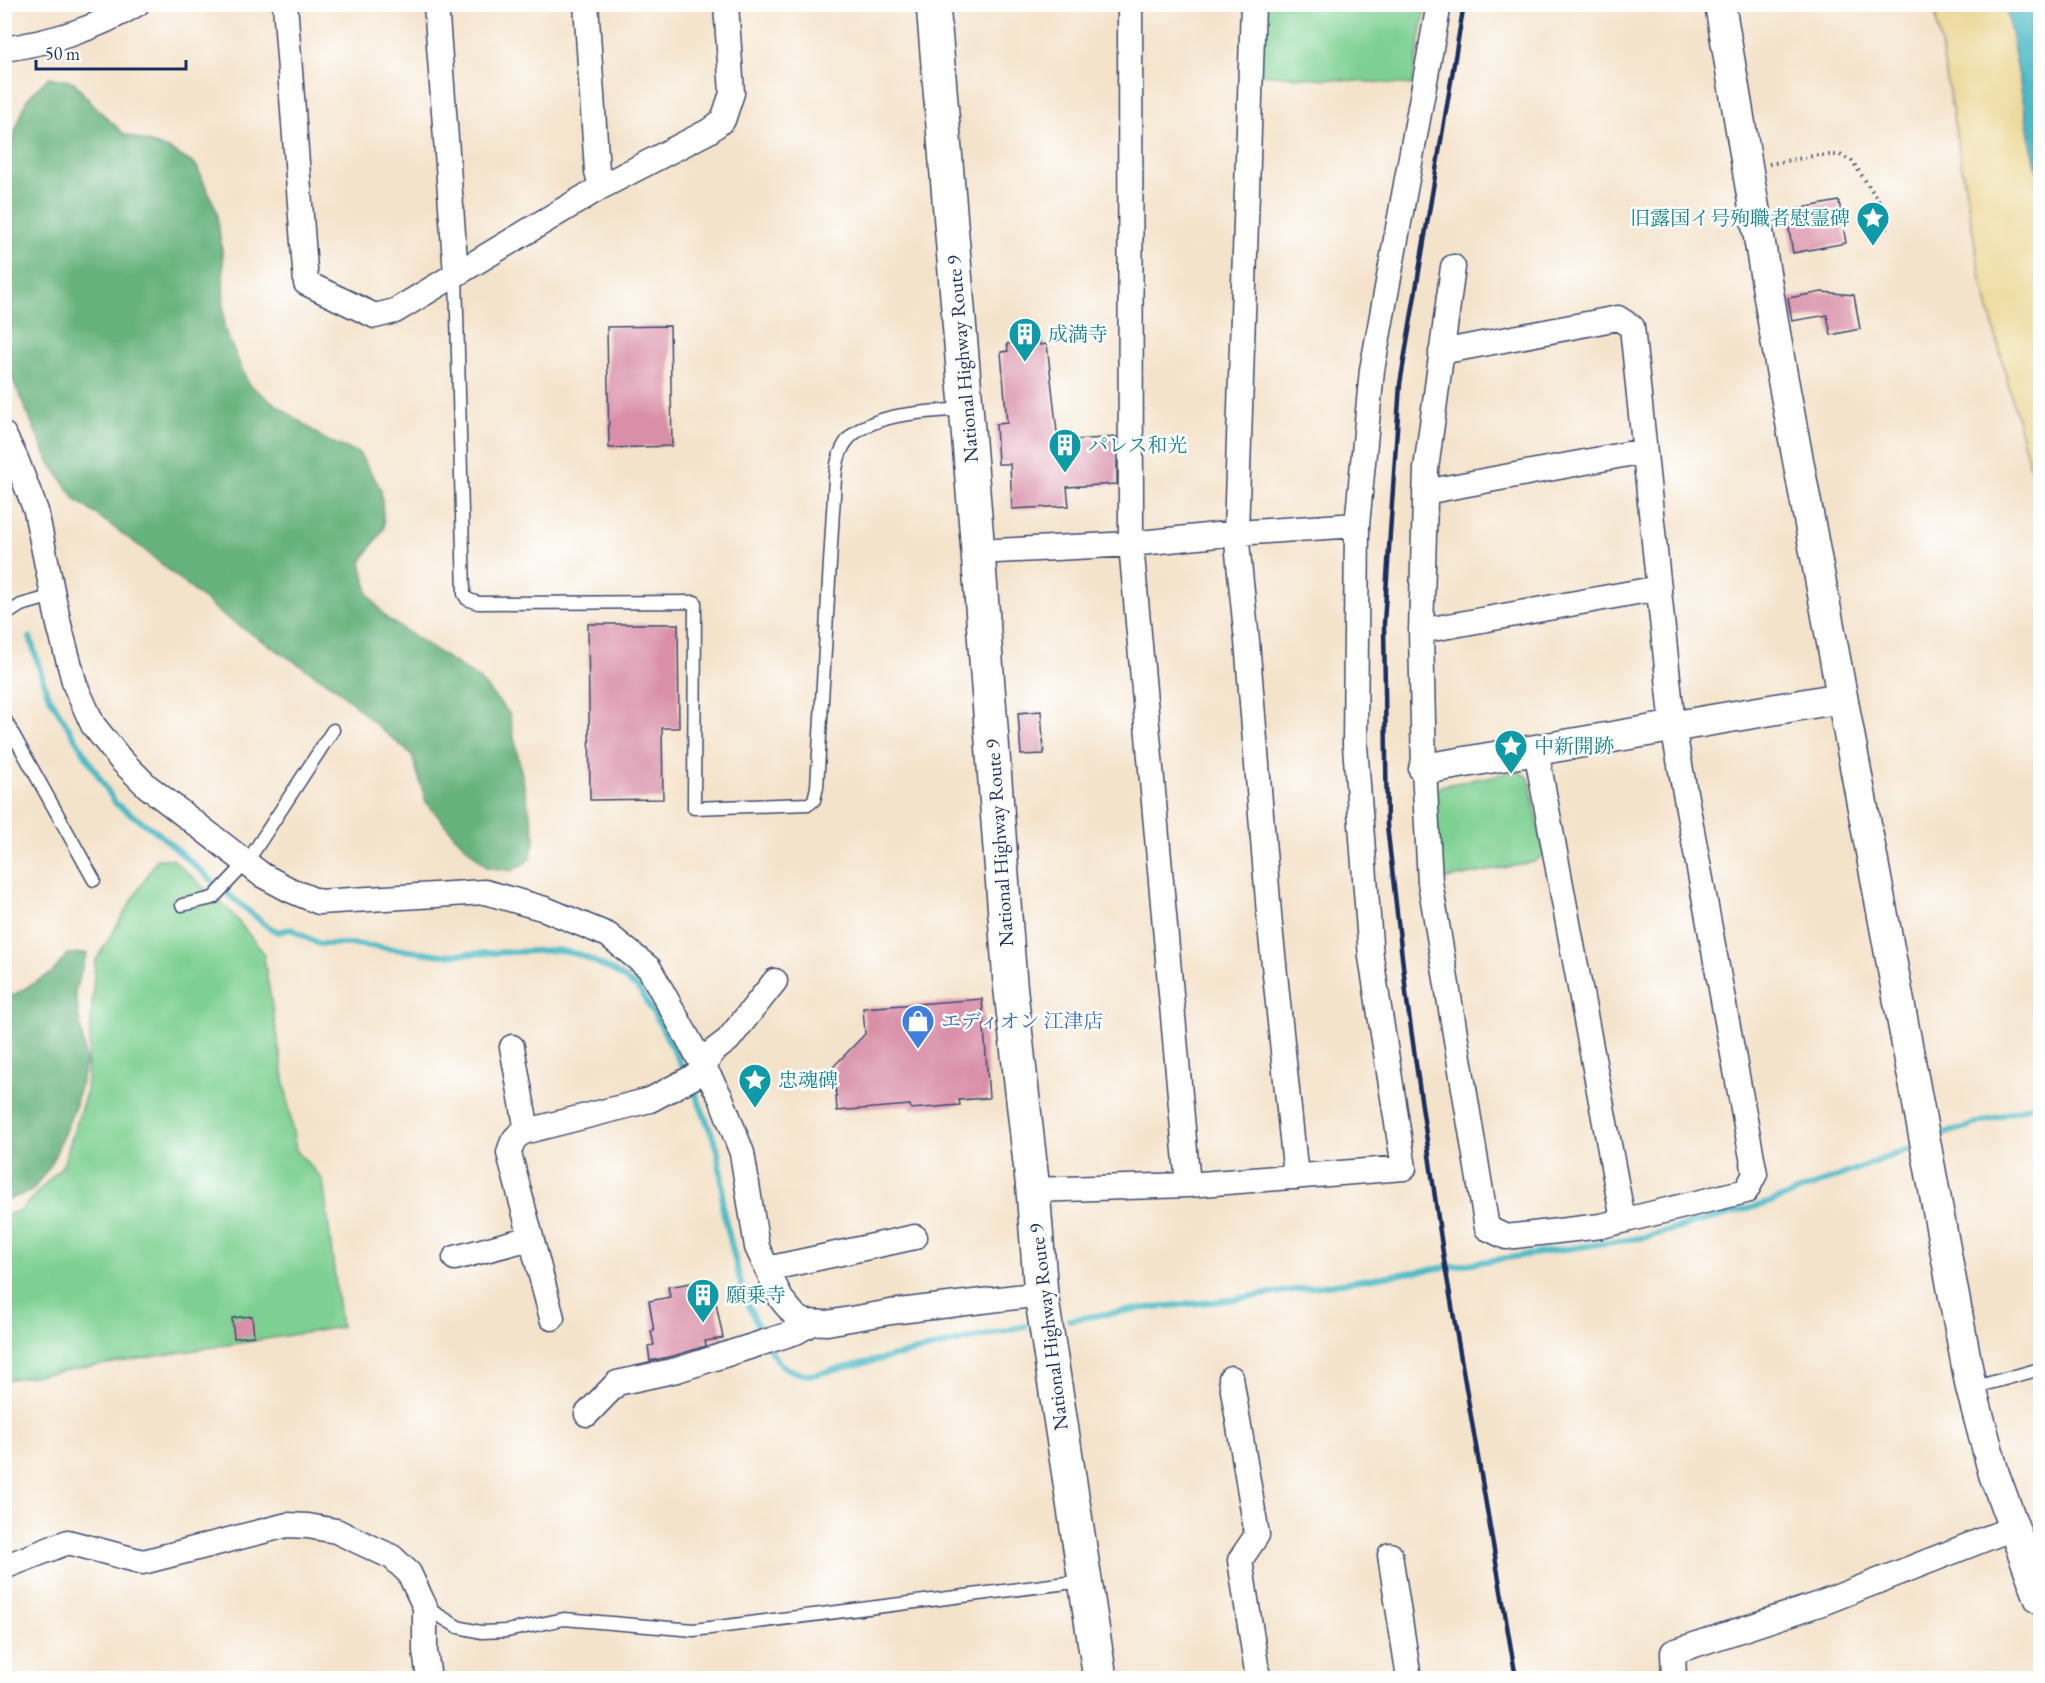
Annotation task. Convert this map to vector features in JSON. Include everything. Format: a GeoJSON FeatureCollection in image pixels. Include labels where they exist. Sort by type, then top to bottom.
{"type":"FeatureCollection","features":[{"type":"Feature","properties":{"kind":"highway","name":"National Highway Route 9"},"geometry":{"type":"LineString","coordinates":[[933,4],[978,552],[1010,983],[1033,1190],[1041,1294],[1100,1678]]}},
{"type":"Feature","properties":{"kind":"street"},"geometry":{"type":"LineString","coordinates":[[4,49],[71,36],[97,26],[137,4]]}},
{"type":"Feature","properties":{"kind":"street"},"geometry":{"type":"LineString","coordinates":[[285,4],[306,283],[375,316],[395,311],[601,187],[709,131],[723,120],[732,93],[726,4]]}},
{"type":"Feature","properties":{"kind":"street"},"geometry":{"type":"LineString","coordinates":[[436,4],[456,274]]}},
{"type":"Feature","properties":{"kind":"street"},"geometry":{"type":"LineString","coordinates":[[586,4],[597,171],[601,187]]}},
{"type":"Feature","properties":{"kind":"street"},"geometry":{"type":"LineString","coordinates":[[1130,4],[1131,544],[1188,1185]]}},
{"type":"Feature","properties":{"kind":"street"},"geometry":{"type":"LineString","coordinates":[[1253,4],[1236,533],[1270,926],[1296,1177]]}},
{"type":"Feature","properties":{"kind":"street"},"geometry":{"type":"LineString","coordinates":[[1033,1190],[1188,1185],[1404,1168],[1371,957],[1355,745],[1357,525],[1372,370],[1439,4]]}},
{"type":"Feature","properties":{"kind":"street"},"geometry":{"type":"LineString","coordinates":[[1720,4],[1781,369],[1971,1388],[1994,1474],[2040,1599]]}},
{"type":"Feature","properties":{"kind":"street"},"geometry":{"type":"LineString","coordinates":[[1441,352],[1618,318],[1632,327],[1673,727],[1755,1174],[1746,1191],[1601,1226],[1506,1237],[1487,1228],[1430,882],[1424,769],[1421,631],[1425,469],[1441,352],[1453,267]]}},
{"type":"Feature","properties":{"kind":"street"},"geometry":{"type":"LineString","coordinates":[[4,435],[36,511],[59,625],[75,685],[93,725],[121,760],[147,786],[241,869],[262,874],[290,890],[319,902],[485,892],[545,909],[608,935],[649,968],[695,1076],[721,1098],[742,1154],[755,1238],[781,1299],[791,1313],[801,1320],[827,1323],[891,1312],[1041,1294]]}},
{"type":"Feature","properties":{"kind":"street"},"geometry":{"type":"LineString","coordinates":[[1425,492],[1644,451]]}},
{"type":"Feature","properties":{"kind":"street"},"geometry":{"type":"LineString","coordinates":[[978,552],[1131,544],[1236,533],[1357,525]]}},
{"type":"Feature","properties":{"kind":"street"},"geometry":{"type":"LineString","coordinates":[[1421,631],[1659,588]]}},
{"type":"Feature","properties":{"kind":"street"},"geometry":{"type":"LineString","coordinates":[[1424,769],[1841,698]]}},
{"type":"Feature","properties":{"kind":"street"},"geometry":{"type":"LineString","coordinates":[[1536,750],[1623,1220]]}},
{"type":"Feature","properties":{"kind":"street"},"geometry":{"type":"LineString","coordinates":[[552,1318],[509,1153],[512,1141],[527,1131],[650,1100],[695,1076],[711,1053],[728,1040],[775,981]]}},
{"type":"Feature","properties":{"kind":"street"},"geometry":{"type":"LineString","coordinates":[[512,1047],[527,1131]]}},
{"type":"Feature","properties":{"kind":"street"},"geometry":{"type":"LineString","coordinates":[[767,1269],[915,1237]]}},
{"type":"Feature","properties":{"kind":"street"},"geometry":{"type":"LineString","coordinates":[[455,1258],[531,1238]]}},
{"type":"Feature","properties":{"kind":"street"},"geometry":{"type":"LineString","coordinates":[[587,1414],[617,1383],[676,1370],[796,1332],[812,1323]]}},
{"type":"Feature","properties":{"kind":"street"},"geometry":{"type":"LineString","coordinates":[[1231,1378],[1257,1535],[1240,1560],[1258,1678]]}},
{"type":"Feature","properties":{"kind":"street"},"geometry":{"type":"LineString","coordinates":[[4,1567],[68,1542],[143,1562],[286,1525],[336,1531],[392,1557],[409,1573],[425,1607],[425,1651],[429,1678]]}},
{"type":"Feature","properties":{"kind":"street"},"geometry":{"type":"LineString","coordinates":[[1674,1678],[1673,1652],[1822,1604],[2013,1528]]}},
{"type":"Feature","properties":{"kind":"street"},"geometry":{"type":"LineString","coordinates":[[1390,1555],[1409,1678]]}},
{"type":"Feature","properties":{"kind":"lane"},"geometry":{"type":"LineString","coordinates":[[456,274],[464,594],[467,599],[478,603],[695,602],[694,808],[809,804],[814,800],[817,787],[833,511],[837,466],[842,449],[854,433],[871,422],[966,409]]}},
{"type":"Feature","properties":{"kind":"lane"},"geometry":{"type":"LineString","coordinates":[[4,616],[21,605],[53,596]]}},
{"type":"Feature","properties":{"kind":"lane"},"geometry":{"type":"LineString","coordinates":[[4,718],[94,880]]}},
{"type":"Feature","properties":{"kind":"lane"},"geometry":{"type":"LineString","coordinates":[[182,905],[213,898],[241,869],[333,730]]}},
{"type":"Feature","properties":{"kind":"lane"},"geometry":{"type":"LineString","coordinates":[[1971,1388],[2040,1369]]}},
{"type":"Feature","properties":{"kind":"lane"},"geometry":{"type":"LineString","coordinates":[[425,1607],[458,1627],[481,1632],[507,1631],[564,1619],[694,1630],[1084,1581]]}},
{"type":"Feature","properties":{"kind":"path"},"geometry":{"type":"LineString","coordinates":[[1762,165],[1819,155],[1840,154],[1852,161],[1883,207],[1887,231]]}},
{"type":"Feature","properties":{"kind":"green space"},"geometry":{"type":"Polygon","coordinates":[[[1262,5],[1426,5],[1412,85],[1260,74],[1262,5]]]}},
{"type":"Feature","properties":{"kind":"green space"},"geometry":{"type":"Polygon","coordinates":[[[49,77],[74,82],[91,103],[124,134],[169,149],[196,165],[216,209],[223,257],[224,328],[249,385],[326,440],[359,453],[381,489],[384,528],[361,562],[368,593],[386,618],[478,678],[509,713],[535,838],[530,859],[512,871],[487,867],[455,836],[426,802],[412,755],[336,688],[225,617],[142,548],[76,500],[48,460],[5,362],[4,161],[27,99],[49,77]]]}},
{"type":"Feature","properties":{"kind":"green space"},"geometry":{"type":"Polygon","coordinates":[[[1518,771],[1529,778],[1544,854],[1534,862],[1441,880],[1433,798],[1441,786],[1518,771]]]}},
{"type":"Feature","properties":{"kind":"green space"},"geometry":{"type":"Polygon","coordinates":[[[157,859],[172,859],[230,911],[263,952],[296,1150],[323,1180],[341,1327],[5,1380],[5,1215],[21,1210],[63,1165],[86,1093],[95,962],[157,859]]]}},
{"type":"Feature","properties":{"kind":"green space"},"geometry":{"type":"Polygon","coordinates":[[[87,953],[75,991],[86,1060],[75,1107],[51,1165],[32,1191],[5,1201],[5,1000],[53,972],[67,954],[87,953]]]}},
{"type":"Feature","properties":{"kind":"sand"},"geometry":{"type":"Polygon","coordinates":[[[1934,5],[2006,5],[2040,181],[2040,467],[2030,468],[1981,279],[1934,5]]]}},
{"type":"Feature","properties":{"kind":"water"},"geometry":{"type":"Polygon","coordinates":[[[2006,5],[2040,5],[2040,181],[2032,148],[2006,5]]]}},
{"type":"Feature","properties":{"kind":"building"},"geometry":{"type":"Polygon","coordinates":[[[1839,201],[1846,243],[1793,253],[1786,211],[1839,201]]]}},
{"type":"Feature","properties":{"kind":"building"},"geometry":{"type":"Polygon","coordinates":[[[1822,292],[1854,295],[1860,329],[1831,335],[1827,315],[1792,321],[1788,298],[1822,292]]]}},
{"type":"Feature","properties":{"kind":"building"},"geometry":{"type":"Polygon","coordinates":[[[670,326],[672,446],[609,448],[607,327],[670,326]]]}},
{"type":"Feature","properties":{"kind":"building","name":"パレス和光"},"geometry":{"type":"Polygon","coordinates":[[[1039,336],[1040,345],[1047,344],[1058,441],[1117,437],[1117,484],[1067,487],[1069,506],[1012,509],[1010,464],[998,464],[996,424],[1007,423],[1001,352],[1008,351],[1007,344],[1014,343],[1013,338],[1039,336]]]}},
{"type":"Feature","properties":{"kind":"building"},"geometry":{"type":"Polygon","coordinates":[[[588,624],[678,624],[679,728],[662,728],[663,799],[590,800],[588,624]]]}},
{"type":"Feature","properties":{"kind":"building"},"geometry":{"type":"Polygon","coordinates":[[[1041,711],[1044,754],[1021,755],[1018,713],[1041,711]]]}},
{"type":"Feature","properties":{"kind":"building","name":"エディオン 江津店"},"geometry":{"type":"Polygon","coordinates":[[[982,999],[989,1098],[959,1100],[960,1105],[911,1109],[910,1105],[837,1111],[834,1066],[865,1034],[863,1008],[982,999]]]}},
{"type":"Feature","properties":{"kind":"building","name":"願乗寺"},"geometry":{"type":"Polygon","coordinates":[[[696,1282],[699,1296],[714,1293],[723,1338],[705,1341],[706,1346],[650,1361],[648,1346],[654,1345],[651,1331],[654,1331],[649,1301],[670,1297],[668,1287],[696,1282]]]}},
{"type":"Feature","properties":{"kind":"building"},"geometry":{"type":"Polygon","coordinates":[[[252,1316],[254,1336],[234,1338],[232,1318],[252,1316]]]}},
{"type":"Feature","properties":{"kind":"waterway"},"geometry":{"type":"LineString","coordinates":[[4,557],[9,577]]}},
{"type":"Feature","properties":{"kind":"waterway"},"geometry":{"type":"LineString","coordinates":[[30,637],[47,693],[116,804],[157,832],[267,926],[278,932],[291,929],[319,944],[354,944],[443,955],[557,950],[581,955],[615,972],[638,988],[686,1074]]}},
{"type":"Feature","properties":{"kind":"waterway"},"geometry":{"type":"LineString","coordinates":[[691,1083],[717,1147],[723,1189],[722,1206],[744,1296],[763,1336]]}},
{"type":"Feature","properties":{"kind":"waterway"},"geometry":{"type":"LineString","coordinates":[[1932,1139],[2040,1103]]}},
{"type":"Feature","properties":{"kind":"waterway"},"geometry":{"type":"LineString","coordinates":[[1069,1320],[1137,1309],[1222,1301],[1646,1237],[1768,1203],[1917,1146]]}},
{"type":"Feature","properties":{"kind":"waterway"},"geometry":{"type":"LineString","coordinates":[[768,1346],[776,1359],[786,1368],[797,1373],[812,1375],[1026,1326]]}},
{"type":"Feature","properties":{"kind":"railway"},"geometry":{"type":"LineString","coordinates":[[1464,4],[1400,384],[1384,623],[1387,825],[1407,1001],[1444,1260],[1516,1678]]}},
{"type":"Feature","properties":{"kind":"place","name":"旧露国イ号殉職者慰霊碑"},"geometry":{"type":"Point","coordinates":[1873,247]}},
{"type":"Feature","properties":{"kind":"place","name":"成満寺"},"geometry":{"type":"Point","coordinates":[1025,363]}},
{"type":"Feature","properties":{"kind":"place","name":"パレス和光"},"geometry":{"type":"Point","coordinates":[1065,474]}},
{"type":"Feature","properties":{"kind":"place","name":"中新開跡"},"geometry":{"type":"Point","coordinates":[1511,775]}},
{"type":"Feature","properties":{"kind":"place","name":"エディオン 江津店"},"geometry":{"type":"Point","coordinates":[918,1050]}},
{"type":"Feature","properties":{"kind":"place","name":"忠魂碑"},"geometry":{"type":"Point","coordinates":[755,1109]}},
{"type":"Feature","properties":{"kind":"place","name":"願乗寺"},"geometry":{"type":"Point","coordinates":[703,1324]}}]}
